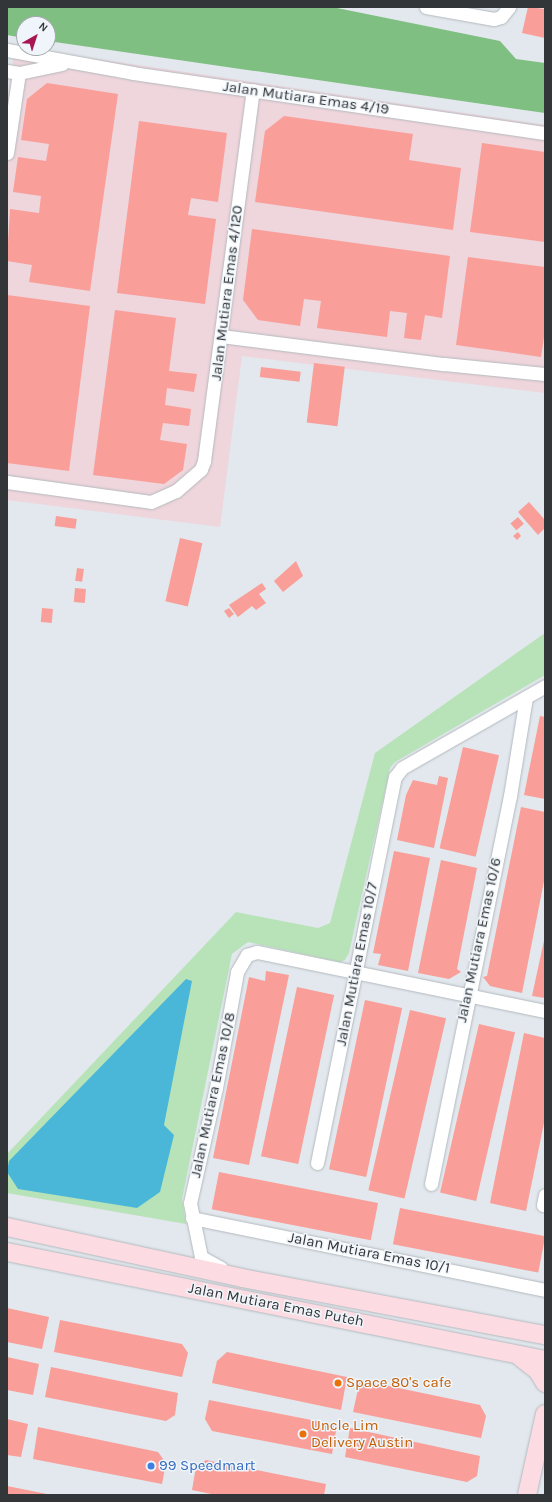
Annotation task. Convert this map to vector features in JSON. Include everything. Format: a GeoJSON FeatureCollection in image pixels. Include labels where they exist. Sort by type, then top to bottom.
{"type":"FeatureCollection","features":[{"type":"Feature","properties":{"kind":"street"},"geometry":{"type":"LineString","coordinates":[[426,7],[484,19],[501,17],[509,7]]}},
{"type":"Feature","properties":{"kind":"street","name":"Jalan Mutiara Emas 4/19"},"geometry":{"type":"LineString","coordinates":[[7,50],[67,63],[545,132]]}},
{"type":"Feature","properties":{"kind":"street","name":"Jalan Mutiara Emas 4/19"},"geometry":{"type":"LineString","coordinates":[[13,72],[67,63]]}},
{"type":"Feature","properties":{"kind":"street"},"geometry":{"type":"LineString","coordinates":[[7,153],[13,72]]}},
{"type":"Feature","properties":{"kind":"street","name":"Jalan Mutiara Emas 4/120"},"geometry":{"type":"LineString","coordinates":[[7,482],[151,502],[183,487],[196,475],[204,461],[253,90]]}},
{"type":"Feature","properties":{"kind":"street"},"geometry":{"type":"LineString","coordinates":[[221,336],[444,364],[545,374]]}},
{"type":"Feature","properties":{"kind":"street"},"geometry":{"type":"LineString","coordinates":[[526,697],[545,686]]}},
{"type":"Feature","properties":{"kind":"street","name":"Jalan Mutiara Emas 10/7"},"geometry":{"type":"LineString","coordinates":[[317,1163],[393,783],[402,768],[526,697]]}},
{"type":"Feature","properties":{"kind":"street","name":"Jalan Mutiara Emas 10/6"},"geometry":{"type":"LineString","coordinates":[[431,1184],[468,994],[510,796],[526,697]]}},
{"type":"Feature","properties":{"kind":"street","name":"Jalan Mutiara Emas 10/8"},"geometry":{"type":"LineString","coordinates":[[242,1278],[201,1257],[190,1203],[216,1088],[237,972],[244,958],[258,952],[355,972]]}},
{"type":"Feature","properties":{"kind":"street"},"geometry":{"type":"LineString","coordinates":[[355,972],[545,1011]]}},
{"type":"Feature","properties":{"kind":"street","name":"Jalan Mutiara Emas 10/1"},"geometry":{"type":"LineString","coordinates":[[192,1218],[545,1290]]}},
{"type":"Feature","properties":{"kind":"street","name":"Jalan Mutiara Emas Puteh"},"geometry":{"type":"LineString","coordinates":[[7,1227],[242,1278],[545,1335]]}},
{"type":"Feature","properties":{"kind":"street","name":"Jalan Mutiara Emas Puteh"},"geometry":{"type":"LineString","coordinates":[[7,1252],[545,1360]]}},
{"type":"Feature","properties":{"kind":"street"},"geometry":{"type":"LineString","coordinates":[[514,1354],[538,1371],[545,1384]]}},
{"type":"Feature","properties":{"kind":"street"},"geometry":{"type":"LineString","coordinates":[[527,1495],[545,1414]]}},
{"type":"Feature","properties":{"kind":"shaded area"},"geometry":{"type":"Polygon","coordinates":[[[15,47],[16,56],[56,56],[56,53],[545,125],[545,393],[242,356],[220,527],[7,500],[7,104],[15,47]]]}},
{"type":"Feature","properties":{"kind":"green space"},"geometry":{"type":"Polygon","coordinates":[[[7,7],[332,7],[500,41],[516,59],[545,63],[545,113],[56,42],[56,16],[16,16],[16,37],[7,35],[7,7]]]}},
{"type":"Feature","properties":{"kind":"green space"},"geometry":{"type":"Polygon","coordinates":[[[545,633],[545,675],[395,762],[390,768],[349,953],[345,960],[340,962],[248,942],[232,954],[182,1199],[186,1224],[7,1193],[7,1154],[236,912],[318,928],[330,923],[375,753],[545,633]]]}},
{"type":"Feature","properties":{"kind":"water"},"geometry":{"type":"Polygon","coordinates":[[[186,979],[192,981],[164,1125],[174,1135],[160,1192],[137,1208],[18,1189],[7,1172],[9,1161],[186,979]]]}},
{"type":"Feature","properties":{"kind":"building"},"geometry":{"type":"Polygon","coordinates":[[[528,7],[545,9],[545,38],[522,33],[528,7]]]}},
{"type":"Feature","properties":{"kind":"building"},"geometry":{"type":"Polygon","coordinates":[[[47,83],[118,94],[90,291],[29,282],[32,265],[7,261],[10,209],[39,213],[41,196],[13,192],[18,157],[46,161],[49,144],[21,140],[27,99],[47,83]]]}},
{"type":"Feature","properties":{"kind":"building"},"geometry":{"type":"Polygon","coordinates":[[[284,116],[413,134],[409,160],[461,168],[453,230],[255,202],[265,131],[284,116]]]}},
{"type":"Feature","properties":{"kind":"building"},"geometry":{"type":"Polygon","coordinates":[[[139,121],[227,133],[218,202],[191,198],[188,215],[216,219],[205,304],[117,293],[139,121]]]}},
{"type":"Feature","properties":{"kind":"building"},"geometry":{"type":"Polygon","coordinates":[[[482,143],[545,152],[545,242],[470,232],[482,143]]]}},
{"type":"Feature","properties":{"kind":"building"},"geometry":{"type":"Polygon","coordinates":[[[252,229],[450,256],[442,318],[425,315],[421,340],[404,338],[407,313],[390,311],[387,337],[317,328],[321,301],[304,299],[300,326],[258,320],[243,300],[252,229]]]}},
{"type":"Feature","properties":{"kind":"building"},"geometry":{"type":"Polygon","coordinates":[[[468,257],[545,267],[545,330],[541,357],[456,345],[468,257]]]}},
{"type":"Feature","properties":{"kind":"building"},"geometry":{"type":"Polygon","coordinates":[[[7,295],[90,306],[69,471],[7,463],[7,295]]]}},
{"type":"Feature","properties":{"kind":"building"},"geometry":{"type":"Polygon","coordinates":[[[115,310],[176,318],[169,371],[197,374],[194,392],[167,388],[165,405],[191,409],[189,426],[163,423],[160,440],[187,444],[183,470],[164,484],[93,475],[115,310]]]}},
{"type":"Feature","properties":{"kind":"building"},"geometry":{"type":"Polygon","coordinates":[[[314,363],[345,367],[337,426],[307,423],[314,363]]]}},
{"type":"Feature","properties":{"kind":"building"},"geometry":{"type":"Polygon","coordinates":[[[261,367],[301,372],[299,382],[260,377],[261,367]]]}},
{"type":"Feature","properties":{"kind":"building"},"geometry":{"type":"Polygon","coordinates":[[[529,502],[545,520],[545,528],[538,535],[518,512],[529,502]]]}},
{"type":"Feature","properties":{"kind":"building"},"geometry":{"type":"Polygon","coordinates":[[[56,516],[77,519],[75,529],[55,526],[56,516]]]}},
{"type":"Feature","properties":{"kind":"building"},"geometry":{"type":"Polygon","coordinates":[[[518,517],[524,524],[516,530],[510,524],[518,517]]]}},
{"type":"Feature","properties":{"kind":"building"},"geometry":{"type":"Polygon","coordinates":[[[518,532],[521,536],[517,540],[513,536],[518,532]]]}},
{"type":"Feature","properties":{"kind":"building"},"geometry":{"type":"Polygon","coordinates":[[[180,538],[202,543],[188,607],[165,601],[180,538]]]}},
{"type":"Feature","properties":{"kind":"building"},"geometry":{"type":"Polygon","coordinates":[[[296,561],[303,576],[283,592],[274,581],[296,561]]]}},
{"type":"Feature","properties":{"kind":"building"},"geometry":{"type":"Polygon","coordinates":[[[77,568],[84,569],[82,582],[75,581],[77,568]]]}},
{"type":"Feature","properties":{"kind":"building"},"geometry":{"type":"Polygon","coordinates":[[[262,583],[266,589],[259,594],[266,603],[256,610],[252,606],[238,617],[229,605],[262,583]]]}},
{"type":"Feature","properties":{"kind":"building"},"geometry":{"type":"Polygon","coordinates":[[[75,588],[86,589],[85,603],[74,602],[75,588]]]}},
{"type":"Feature","properties":{"kind":"building"},"geometry":{"type":"Polygon","coordinates":[[[42,608],[53,609],[52,623],[41,622],[42,608]]]}},
{"type":"Feature","properties":{"kind":"building"},"geometry":{"type":"Polygon","coordinates":[[[229,608],[234,614],[229,618],[224,611],[229,608]]]}},
{"type":"Feature","properties":{"kind":"building"},"geometry":{"type":"Polygon","coordinates":[[[540,716],[545,717],[545,799],[524,795],[540,716]]]}},
{"type":"Feature","properties":{"kind":"building"},"geometry":{"type":"Polygon","coordinates":[[[463,747],[499,755],[476,857],[440,848],[463,747]]]}},
{"type":"Feature","properties":{"kind":"building"},"geometry":{"type":"Polygon","coordinates":[[[439,776],[448,778],[434,848],[397,840],[406,795],[413,780],[437,785],[439,776]]]}},
{"type":"Feature","properties":{"kind":"building"},"geometry":{"type":"Polygon","coordinates":[[[521,807],[545,812],[545,876],[522,993],[490,986],[483,977],[487,976],[521,807]]]}},
{"type":"Feature","properties":{"kind":"building"},"geometry":{"type":"Polygon","coordinates":[[[394,851],[430,858],[408,971],[378,965],[381,954],[373,953],[394,851]]]}},
{"type":"Feature","properties":{"kind":"building"},"geometry":{"type":"Polygon","coordinates":[[[441,860],[477,868],[457,969],[461,972],[449,979],[418,973],[441,860]]]}},
{"type":"Feature","properties":{"kind":"building"},"geometry":{"type":"Polygon","coordinates":[[[545,936],[545,998],[532,996],[545,936]]]}},
{"type":"Feature","properties":{"kind":"building"},"geometry":{"type":"Polygon","coordinates":[[[266,971],[289,975],[249,1165],[213,1158],[249,977],[265,981],[266,971]]]}},
{"type":"Feature","properties":{"kind":"building"},"geometry":{"type":"Polygon","coordinates":[[[297,987],[334,995],[298,1164],[261,1156],[297,987]]]}},
{"type":"Feature","properties":{"kind":"building"},"geometry":{"type":"Polygon","coordinates":[[[365,1000],[402,1008],[366,1177],[329,1169],[365,1000]]]}},
{"type":"Feature","properties":{"kind":"building"},"geometry":{"type":"Polygon","coordinates":[[[410,1010],[446,1018],[404,1199],[368,1190],[410,1010]]]}},
{"type":"Feature","properties":{"kind":"building"},"geometry":{"type":"Polygon","coordinates":[[[479,1024],[515,1032],[476,1201],[440,1193],[479,1024]]]}},
{"type":"Feature","properties":{"kind":"building"},"geometry":{"type":"Polygon","coordinates":[[[524,1033],[545,1038],[545,1118],[526,1211],[490,1203],[524,1033]]]}},
{"type":"Feature","properties":{"kind":"building"},"geometry":{"type":"Polygon","coordinates":[[[219,1172],[378,1203],[371,1240],[212,1209],[219,1172]]]}},
{"type":"Feature","properties":{"kind":"building"},"geometry":{"type":"Polygon","coordinates":[[[400,1208],[545,1236],[538,1273],[393,1244],[400,1208]]]}},
{"type":"Feature","properties":{"kind":"building"},"geometry":{"type":"Polygon","coordinates":[[[7,1308],[49,1317],[42,1349],[7,1342],[7,1308]]]}},
{"type":"Feature","properties":{"kind":"building"},"geometry":{"type":"Polygon","coordinates":[[[60,1320],[182,1344],[188,1353],[182,1377],[54,1352],[60,1320]]]}},
{"type":"Feature","properties":{"kind":"building"},"geometry":{"type":"Polygon","coordinates":[[[227,1352],[347,1377],[341,1410],[212,1383],[217,1361],[227,1352]]]}},
{"type":"Feature","properties":{"kind":"building"},"geometry":{"type":"Polygon","coordinates":[[[7,1357],[39,1364],[33,1395],[7,1390],[7,1357]]]}},
{"type":"Feature","properties":{"kind":"building"},"geometry":{"type":"Polygon","coordinates":[[[51,1367],[178,1393],[175,1415],[166,1421],[45,1397],[51,1367]]]}},
{"type":"Feature","properties":{"kind":"building"},"geometry":{"type":"Polygon","coordinates":[[[360,1380],[480,1405],[486,1416],[481,1438],[353,1412],[360,1380]]]}},
{"type":"Feature","properties":{"kind":"building"},"geometry":{"type":"Polygon","coordinates":[[[209,1400],[337,1425],[332,1454],[212,1431],[205,1419],[209,1400]]]}},
{"type":"Feature","properties":{"kind":"building"},"geometry":{"type":"Polygon","coordinates":[[[7,1419],[28,1424],[21,1457],[7,1455],[7,1419]]]}},
{"type":"Feature","properties":{"kind":"building"},"geometry":{"type":"Polygon","coordinates":[[[38,1427],[158,1452],[166,1463],[162,1484],[33,1459],[38,1427]]]}},
{"type":"Feature","properties":{"kind":"building"},"geometry":{"type":"Polygon","coordinates":[[[350,1428],[480,1456],[477,1476],[467,1482],[345,1457],[350,1428]]]}},
{"type":"Feature","properties":{"kind":"building"},"geometry":{"type":"Polygon","coordinates":[[[206,1460],[326,1484],[324,1495],[216,1495],[192,1490],[196,1467],[206,1460]]]}},
{"type":"Feature","properties":{"kind":"building"},"geometry":{"type":"Polygon","coordinates":[[[7,1486],[47,1494],[47,1495],[7,1495],[7,1486]]]}},
{"type":"Feature","properties":{"kind":"place","name":"Space 80's cafe"},"geometry":{"type":"Point","coordinates":[338,1383]}},
{"type":"Feature","properties":{"kind":"place","name":"Uncle Lim Delivery Austin"},"geometry":{"type":"Point","coordinates":[303,1434]}},
{"type":"Feature","properties":{"kind":"place","name":"99 Speedmart"},"geometry":{"type":"Point","coordinates":[151,1466]}}]}
